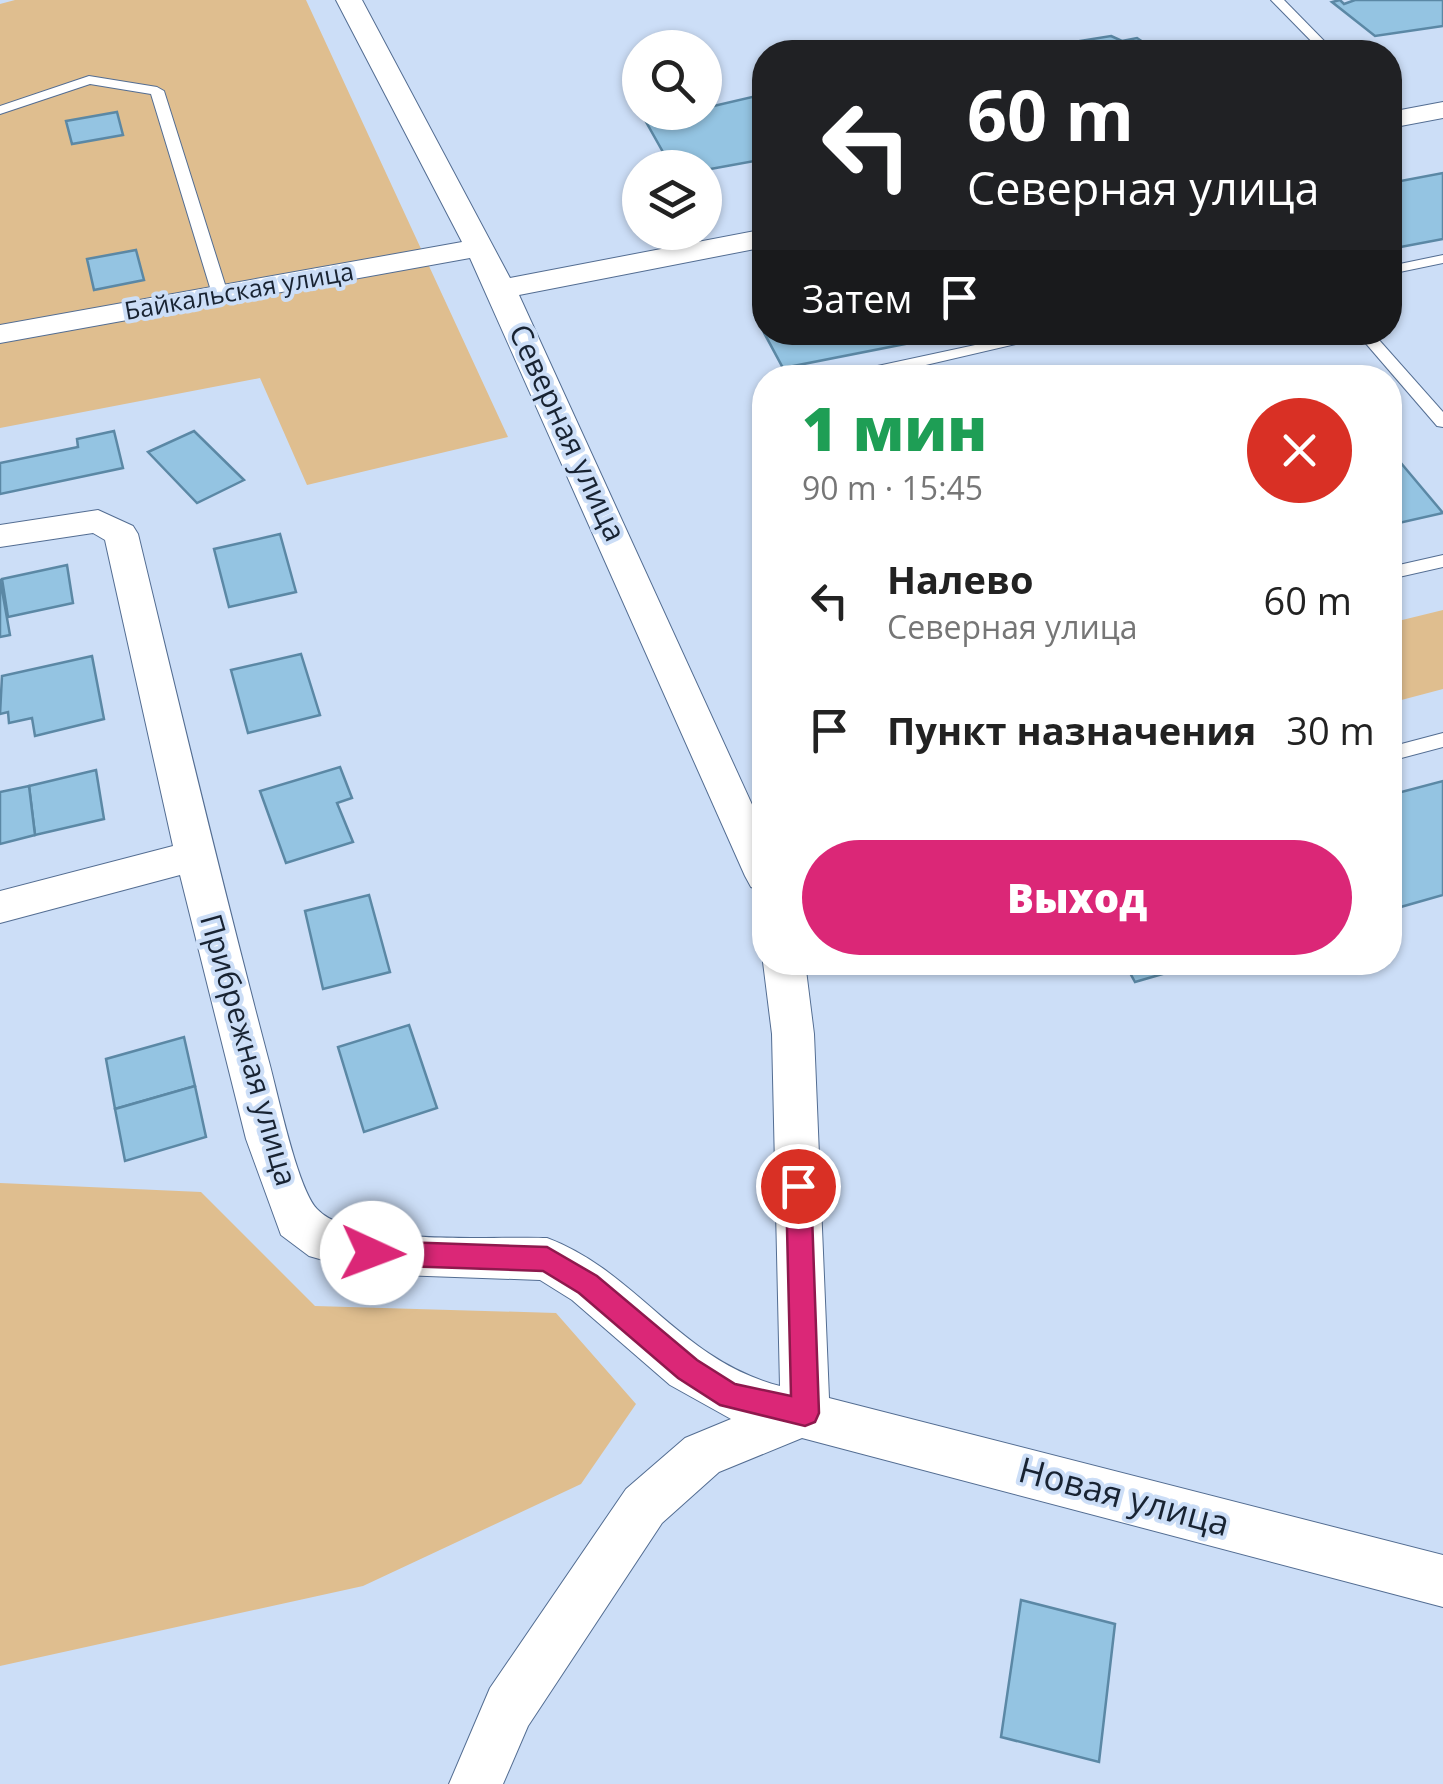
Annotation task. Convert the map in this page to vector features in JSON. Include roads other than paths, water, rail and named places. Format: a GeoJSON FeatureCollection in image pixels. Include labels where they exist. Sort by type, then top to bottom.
{"type":"FeatureCollection","features":[{"type":"Feature","properties":{"kind":"street","name":"Северная улица"},"geometry":{"type":"LineString","coordinates":[[349,0],[500,288],[752,847]]}},
{"type":"Feature","properties":{"kind":"street"},"geometry":{"type":"LineString","coordinates":[[1402,116],[1443,110]]}},
{"type":"Feature","properties":{"kind":"street"},"geometry":{"type":"LineString","coordinates":[[500,288],[752,240]]}},
{"type":"Feature","properties":{"kind":"street","name":"Байкальская улица"},"geometry":{"type":"LineString","coordinates":[[0,334],[478,248]]}},
{"type":"Feature","properties":{"kind":"street","name":"Прибрежная улица"},"geometry":{"type":"LineString","coordinates":[[0,536],[98,522],[122,534],[195,856],[268,1139],[298,1221],[325,1241],[372,1253],[547,1259],[588,1285],[687,1369],[730,1396],[805,1413]]}},
{"type":"Feature","properties":{"kind":"street"},"geometry":{"type":"LineString","coordinates":[[0,906],[195,856]]}},
{"type":"Feature","properties":{"kind":"street"},"geometry":{"type":"LineString","coordinates":[[476,1784],[509,1707],[644,1506],[702,1455],[805,1413],[794,1034],[786,975]]}},
{"type":"Feature","properties":{"kind":"street","name":"Новая улица"},"geometry":{"type":"LineString","coordinates":[[805,1413],[1443,1581]]}},
{"type":"Feature","properties":{"kind":"lane"},"geometry":{"type":"LineString","coordinates":[[1277,0],[1317,40]]}},
{"type":"Feature","properties":{"kind":"lane"},"geometry":{"type":"LineString","coordinates":[[0,110],[89,80],[157,91],[220,294]]}},
{"type":"Feature","properties":{"kind":"lane"},"geometry":{"type":"LineString","coordinates":[[1402,268],[1443,259]]}},
{"type":"Feature","properties":{"kind":"lane"},"geometry":{"type":"LineString","coordinates":[[906,365],[999,345]]}},
{"type":"Feature","properties":{"kind":"lane"},"geometry":{"type":"LineString","coordinates":[[1375,345],[1392,365]]}},
{"type":"Feature","properties":{"kind":"lane"},"geometry":{"type":"LineString","coordinates":[[1402,376],[1443,422]]}},
{"type":"Feature","properties":{"kind":"lane"},"geometry":{"type":"LineString","coordinates":[[1402,570],[1443,560]]}},
{"type":"Feature","properties":{"kind":"lane"},"geometry":{"type":"LineString","coordinates":[[1402,751],[1443,740]]}}]}
